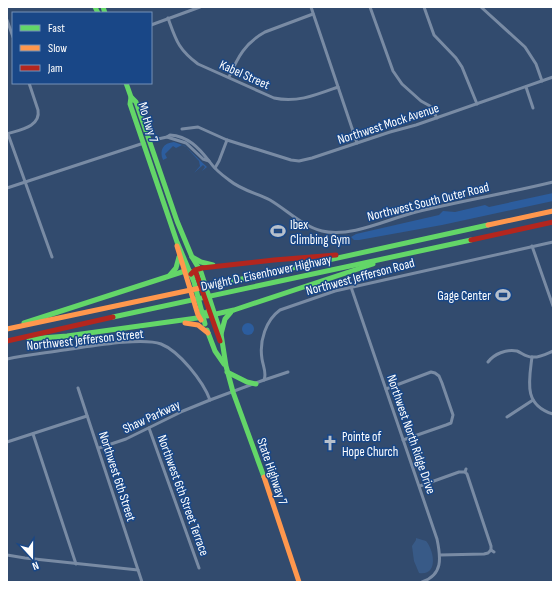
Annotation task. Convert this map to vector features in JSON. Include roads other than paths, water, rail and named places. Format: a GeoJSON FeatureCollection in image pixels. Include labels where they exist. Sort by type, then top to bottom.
{"type":"FeatureCollection","features":[{"type":"Feature","properties":{"kind":"main road"},"geometry":{"type":"LineString","coordinates":[[126,84],[131,97]]}},
{"type":"Feature","properties":{"kind":"main road","name":"Mo Hwy 7"},"geometry":{"type":"LineString","coordinates":[[131,97],[136,102],[177,221],[192,256],[191,271]]}},
{"type":"Feature","properties":{"kind":"main road","name":"Mo Hwy 7"},"geometry":{"type":"LineString","coordinates":[[131,97],[130,104],[177,242],[191,271]]}},
{"type":"Feature","properties":{"kind":"main road","name":"Dwight D. Eisenhower Highway"},"geometry":{"type":"LineString","coordinates":[[7,329],[212,286],[553,211]]}},
{"type":"Feature","properties":{"kind":"main road","name":"Dwight D. Eisenhower Highway"},"geometry":{"type":"LineString","coordinates":[[7,341],[177,302],[553,222]]}},
{"type":"Feature","properties":{"kind":"main road"},"geometry":{"type":"LineString","coordinates":[[170,275],[176,268],[179,257],[177,242]]}},
{"type":"Feature","properties":{"kind":"main road"},"geometry":{"type":"LineString","coordinates":[[7,329],[170,275],[217,266],[356,254]]}},
{"type":"Feature","properties":{"kind":"main road"},"geometry":{"type":"LineString","coordinates":[[7,341],[67,336],[182,320],[234,310],[318,281],[406,254]]}},
{"type":"Feature","properties":{"kind":"main road"},"geometry":{"type":"LineString","coordinates":[[192,256],[201,262],[217,266]]}},
{"type":"Feature","properties":{"kind":"main road"},"geometry":{"type":"LineString","coordinates":[[179,257],[197,278],[207,315],[205,324],[215,351],[226,369],[247,382],[256,384]]}},
{"type":"Feature","properties":{"kind":"main road"},"geometry":{"type":"LineString","coordinates":[[191,271],[207,315],[222,348]]}},
{"type":"Feature","properties":{"kind":"main road"},"geometry":{"type":"LineString","coordinates":[[191,271],[207,315],[221,334]]}},
{"type":"Feature","properties":{"kind":"main road"},"geometry":{"type":"LineString","coordinates":[[226,369],[221,334],[225,317],[234,310]]}},
{"type":"Feature","properties":{"kind":"main road"},"geometry":{"type":"LineString","coordinates":[[182,320],[184,323],[201,326],[208,333]]}},
{"type":"Feature","properties":{"kind":"main road","name":"State Highway 7"},"geometry":{"type":"LineString","coordinates":[[226,369],[299,582]]}},
{"type":"Feature","properties":{"kind":"street"},"geometry":{"type":"LineString","coordinates":[[152,25],[200,7]]}},
{"type":"Feature","properties":{"kind":"street"},"geometry":{"type":"LineString","coordinates":[[311,7],[357,143]]}},
{"type":"Feature","properties":{"kind":"street"},"geometry":{"type":"LineString","coordinates":[[370,7],[392,71],[421,101],[430,106],[438,118]]}},
{"type":"Feature","properties":{"kind":"street"},"geometry":{"type":"LineString","coordinates":[[424,7],[434,35],[456,58],[462,67],[477,104]]}},
{"type":"Feature","properties":{"kind":"street"},"geometry":{"type":"LineString","coordinates":[[481,7],[525,47],[536,64],[542,81]]}},
{"type":"Feature","properties":{"kind":"street"},"geometry":{"type":"LineString","coordinates":[[229,77],[239,55],[250,42],[258,36],[313,14]]}},
{"type":"Feature","properties":{"kind":"street","name":"Kabel Street"},"geometry":{"type":"LineString","coordinates":[[168,18],[178,45],[184,54],[198,64],[274,98],[284,100],[307,98],[338,87]]}},
{"type":"Feature","properties":{"kind":"street"},"geometry":{"type":"LineString","coordinates":[[7,20],[8,27]]}},
{"type":"Feature","properties":{"kind":"street","name":"Northwest Mock Avenue"},"geometry":{"type":"LineString","coordinates":[[182,129],[198,127],[227,140],[277,156],[299,161],[438,118],[526,88],[553,77]]}},
{"type":"Feature","properties":{"kind":"street"},"geometry":{"type":"LineString","coordinates":[[29,84],[39,114],[38,119],[28,127],[8,134],[52,257]]}},
{"type":"Feature","properties":{"kind":"street"},"geometry":{"type":"LineString","coordinates":[[526,88],[532,108]]}},
{"type":"Feature","properties":{"kind":"street","name":"Northwest South Outer Road"},"geometry":{"type":"LineString","coordinates":[[150,141],[170,135],[174,135],[189,141],[206,156],[215,168],[233,183],[272,201],[312,228],[323,231],[350,231],[416,212],[553,182]]}},
{"type":"Feature","properties":{"kind":"street"},"geometry":{"type":"LineString","coordinates":[[215,168],[227,140]]}},
{"type":"Feature","properties":{"kind":"street"},"geometry":{"type":"LineString","coordinates":[[7,188],[150,141]]}},
{"type":"Feature","properties":{"kind":"street","name":"Northwest Jefferson Road"},"geometry":{"type":"LineString","coordinates":[[264,380],[265,376],[262,346],[266,328],[274,314],[280,310],[294,304],[350,287],[553,242]]}},
{"type":"Feature","properties":{"kind":"street"},"geometry":{"type":"LineString","coordinates":[[532,246],[552,297],[553,306]]}},
{"type":"Feature","properties":{"kind":"street","name":"Northwest North Ridge Drive"},"geometry":{"type":"LineString","coordinates":[[350,287],[420,486],[437,539],[440,556],[439,567],[435,574],[428,580],[422,582]]}},
{"type":"Feature","properties":{"kind":"street","name":"Northwest Jefferson Street"},"geometry":{"type":"LineString","coordinates":[[7,359],[86,347],[140,341],[152,342],[162,345],[176,354],[203,384],[210,400]]}},
{"type":"Feature","properties":{"kind":"street"},"geometry":{"type":"LineString","coordinates":[[488,362],[495,356],[507,351],[517,351],[532,357],[542,356],[553,351]]}},
{"type":"Feature","properties":{"kind":"street"},"geometry":{"type":"LineString","coordinates":[[532,357],[529,387],[533,400],[544,411],[553,414]]}},
{"type":"Feature","properties":{"kind":"street"},"geometry":{"type":"LineString","coordinates":[[233,392],[288,372]]}},
{"type":"Feature","properties":{"kind":"street"},"geometry":{"type":"LineString","coordinates":[[386,389],[431,372],[435,373],[439,376],[453,415],[451,423],[403,440]]}},
{"type":"Feature","properties":{"kind":"street","name":"Northwest 6th Street"},"geometry":{"type":"LineString","coordinates":[[78,388],[142,582]]}},
{"type":"Feature","properties":{"kind":"street","name":"Shaw Parkway"},"geometry":{"type":"LineString","coordinates":[[99,448],[126,439],[183,411],[233,392]]}},
{"type":"Feature","properties":{"kind":"street"},"geometry":{"type":"LineString","coordinates":[[507,417],[533,400]]}},
{"type":"Feature","properties":{"kind":"street"},"geometry":{"type":"LineString","coordinates":[[7,442],[87,416]]}},
{"type":"Feature","properties":{"kind":"street","name":"Northwest 6th Street Terrace"},"geometry":{"type":"LineString","coordinates":[[149,428],[199,568]]}},
{"type":"Feature","properties":{"kind":"street"},"geometry":{"type":"LineString","coordinates":[[33,434],[76,564]]}},
{"type":"Feature","properties":{"kind":"street"},"geometry":{"type":"LineString","coordinates":[[420,486],[465,470],[492,551],[484,554],[440,556]]}},
{"type":"Feature","properties":{"kind":"street"},"geometry":{"type":"LineString","coordinates":[[7,554],[25,558],[138,570]]}},
{"type":"Feature","properties":{"kind":"place","name":"Ibex Climbing Gym"},"geometry":{"type":"Point","coordinates":[278,231]}},
{"type":"Feature","properties":{"kind":"place","name":"Gage Center"},"geometry":{"type":"Point","coordinates":[503,295]}},
{"type":"Feature","properties":{"kind":"place","name":"Pointe of Hope Church"},"geometry":{"type":"Point","coordinates":[330,443]}}]}
